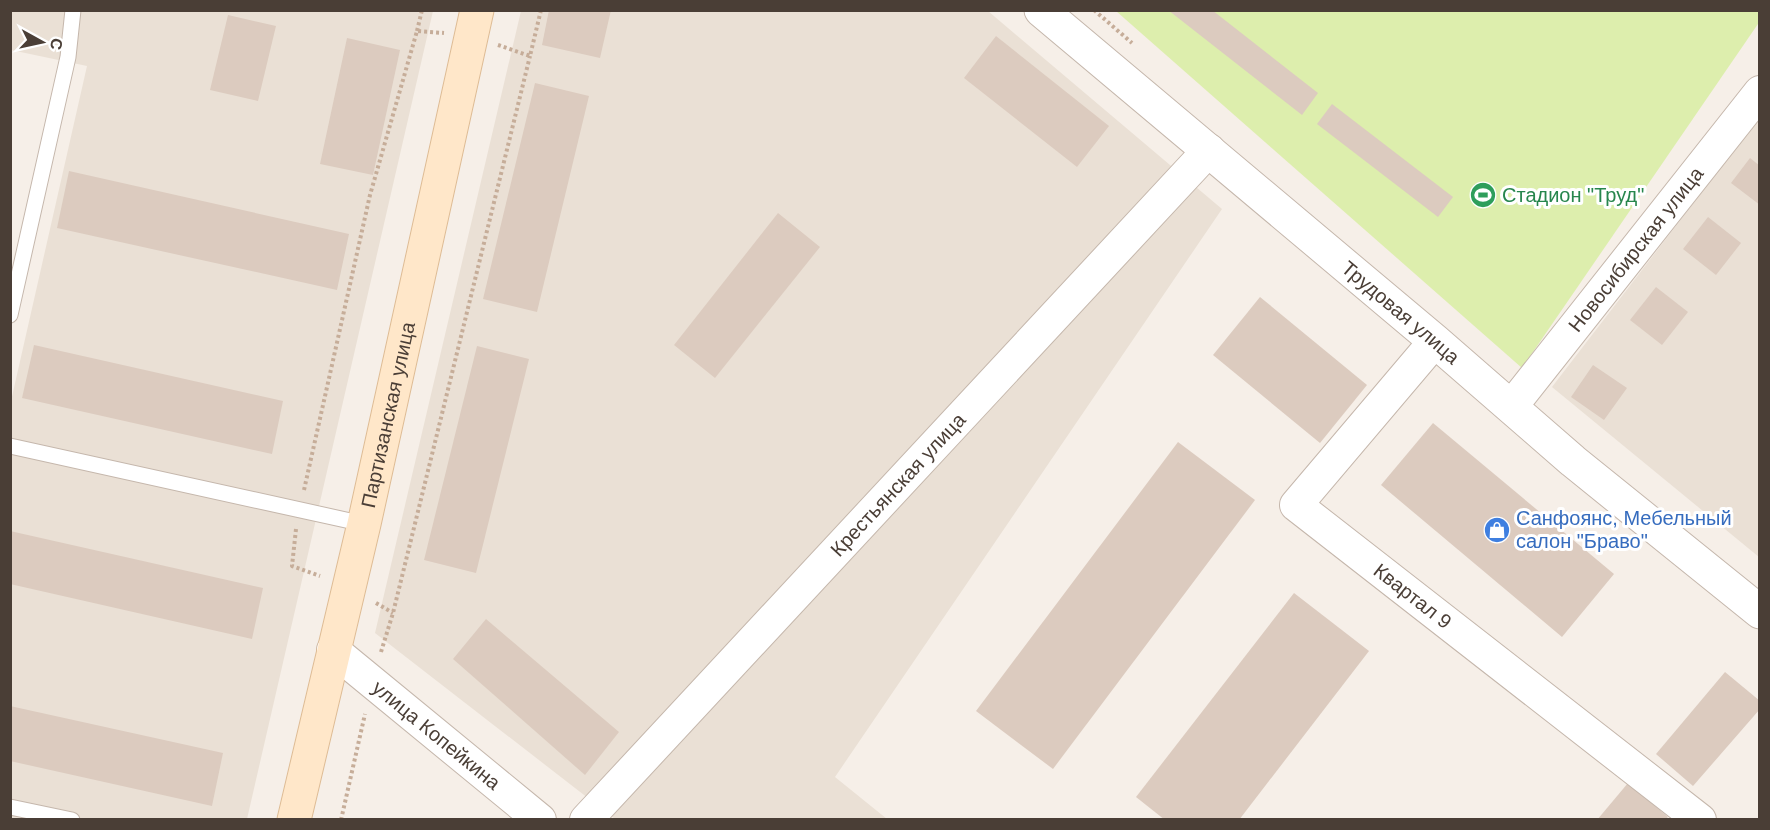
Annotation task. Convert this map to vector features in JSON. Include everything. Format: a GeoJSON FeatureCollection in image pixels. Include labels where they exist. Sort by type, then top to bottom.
{"type":"FeatureCollection","features":[{"type":"Feature","properties":{"kind":"main road","name":"Партизанская улица"},"geometry":{"type":"LineString","coordinates":[[294,819],[350,587],[473,23]]}},
{"type":"Feature","properties":{"kind":"street","name":"Трудовая улица"},"geometry":{"type":"LineString","coordinates":[[1041,10],[1435,341],[1573,461],[1760,612]]}},
{"type":"Feature","properties":{"kind":"street","name":"Новосибирская улица"},"geometry":{"type":"LineString","coordinates":[[1511,407],[1760,92]]}},
{"type":"Feature","properties":{"kind":"street","name":"Крестьянская улица"},"geometry":{"type":"LineString","coordinates":[[586,819],[1209,150]]}},
{"type":"Feature","properties":{"kind":"street","name":"Квартал 9"},"geometry":{"type":"LineString","coordinates":[[1435,341],[1296,505],[1700,819]]}},
{"type":"Feature","properties":{"kind":"street","name":"улица Копейкина"},"geometry":{"type":"LineString","coordinates":[[333,650],[540,819]]}},
{"type":"Feature","properties":{"kind":"lane"},"geometry":{"type":"LineString","coordinates":[[10,315],[68,57],[72,10]]}},
{"type":"Feature","properties":{"kind":"lane"},"geometry":{"type":"LineString","coordinates":[[10,446],[364,524]]}},
{"type":"Feature","properties":{"kind":"lane"},"geometry":{"type":"LineString","coordinates":[[10,807],[72,819]]}},
{"type":"Feature","properties":{"kind":"path"},"geometry":{"type":"LineString","coordinates":[[393,613],[350,587],[292,566],[299,510],[370,195],[422,10]]}},
{"type":"Feature","properties":{"kind":"path"},"geometry":{"type":"LineString","coordinates":[[341,819],[372,682],[393,613],[541,10]]}},
{"type":"Feature","properties":{"kind":"path"},"geometry":{"type":"LineString","coordinates":[[417,31],[473,23],[530,56]]}},
{"type":"Feature","properties":{"kind":"shaded area"},"geometry":{"type":"Polygon","coordinates":[[[11,11],[433,11],[247,819],[11,819],[11,401],[87,66],[11,50],[11,11]]]}},
{"type":"Feature","properties":{"kind":"shaded area"},"geometry":{"type":"Polygon","coordinates":[[[521,11],[988,11],[1222,209],[835,777],[887,819],[615,819],[375,633],[521,11]]]}},
{"type":"Feature","properties":{"kind":"shaded area"},"geometry":{"type":"Polygon","coordinates":[[[1759,118],[1759,557],[1552,387],[1759,118]]]}},
{"type":"Feature","properties":{"kind":"green space","name":"Стадион \"Труд\""},"geometry":{"type":"Polygon","coordinates":[[[1759,10],[1760,21],[1522,368],[1116,11],[1759,10]]]}},
{"type":"Feature","properties":{"kind":"building"},"geometry":{"type":"Polygon","coordinates":[[[549,10],[611,10],[600,58],[542,45],[549,10]]]}},
{"type":"Feature","properties":{"kind":"building"},"geometry":{"type":"Polygon","coordinates":[[[1168,10],[1212,10],[1318,93],[1302,115],[1168,10]]]}},
{"type":"Feature","properties":{"kind":"building"},"geometry":{"type":"Polygon","coordinates":[[[228,15],[276,26],[258,101],[210,90],[228,15]]]}},
{"type":"Feature","properties":{"kind":"building"},"geometry":{"type":"Polygon","coordinates":[[[996,36],[1109,126],[1077,167],[964,78],[996,36]]]}},
{"type":"Feature","properties":{"kind":"building"},"geometry":{"type":"Polygon","coordinates":[[[347,38],[400,50],[373,175],[320,164],[347,38]]]}},
{"type":"Feature","properties":{"kind":"building"},"geometry":{"type":"Polygon","coordinates":[[[535,83],[589,96],[537,312],[483,299],[535,83]]]}},
{"type":"Feature","properties":{"kind":"building"},"geometry":{"type":"Polygon","coordinates":[[[1332,104],[1453,197],[1438,217],[1317,124],[1332,104]]]}},
{"type":"Feature","properties":{"kind":"building"},"geometry":{"type":"Polygon","coordinates":[[[1750,158],[1760,166],[1760,205],[1731,183],[1750,158]]]}},
{"type":"Feature","properties":{"kind":"building"},"geometry":{"type":"Polygon","coordinates":[[[69,171],[349,234],[337,290],[57,228],[69,171]]]}},
{"type":"Feature","properties":{"kind":"building"},"geometry":{"type":"Polygon","coordinates":[[[778,213],[820,247],[715,378],[674,345],[778,213]]]}},
{"type":"Feature","properties":{"kind":"building"},"geometry":{"type":"Polygon","coordinates":[[[1708,217],[1741,243],[1716,275],[1683,249],[1708,217]]]}},
{"type":"Feature","properties":{"kind":"building"},"geometry":{"type":"Polygon","coordinates":[[[1656,287],[1688,312],[1662,345],[1630,320],[1656,287]]]}},
{"type":"Feature","properties":{"kind":"building"},"geometry":{"type":"Polygon","coordinates":[[[1260,297],[1367,385],[1320,443],[1213,355],[1260,297]]]}},
{"type":"Feature","properties":{"kind":"building"},"geometry":{"type":"Polygon","coordinates":[[[34,345],[283,401],[272,454],[22,398],[34,345]]]}},
{"type":"Feature","properties":{"kind":"building"},"geometry":{"type":"Polygon","coordinates":[[[477,346],[529,359],[476,573],[424,560],[477,346]]]}},
{"type":"Feature","properties":{"kind":"building"},"geometry":{"type":"Polygon","coordinates":[[[1593,365],[1627,388],[1604,420],[1571,397],[1593,365]]]}},
{"type":"Feature","properties":{"kind":"building","name":"Санфоянс, Мебельный салон \"Браво\""},"geometry":{"type":"Polygon","coordinates":[[[1433,423],[1614,574],[1562,637],[1381,485],[1433,423]]]}},
{"type":"Feature","properties":{"kind":"building"},"geometry":{"type":"Polygon","coordinates":[[[1178,442],[1255,500],[1053,769],[976,711],[1178,442]]]}},
{"type":"Feature","properties":{"kind":"building"},"geometry":{"type":"Polygon","coordinates":[[[10,531],[263,588],[252,639],[10,584],[10,531]]]}},
{"type":"Feature","properties":{"kind":"building"},"geometry":{"type":"Polygon","coordinates":[[[1294,593],[1369,651],[1239,820],[1165,820],[1136,797],[1294,593]]]}},
{"type":"Feature","properties":{"kind":"building"},"geometry":{"type":"Polygon","coordinates":[[[486,619],[619,732],[585,775],[453,659],[486,619]]]}},
{"type":"Feature","properties":{"kind":"building"},"geometry":{"type":"Polygon","coordinates":[[[1725,672],[1760,701],[1760,709],[1693,786],[1656,754],[1725,672]]]}},
{"type":"Feature","properties":{"kind":"building"},"geometry":{"type":"Polygon","coordinates":[[[10,706],[223,753],[212,806],[10,761],[10,706]]]}},
{"type":"Feature","properties":{"kind":"building"},"geometry":{"type":"Polygon","coordinates":[[[1628,783],[1668,817],[1665,820],[1597,820],[1628,783]]]}},
{"type":"Feature","properties":{"kind":"place","name":"Стадион \"Труд\""},"geometry":{"type":"Point","coordinates":[1483,195]}},
{"type":"Feature","properties":{"kind":"place","name":"Санфоянс, Мебельный салон \"Браво\""},"geometry":{"type":"Point","coordinates":[1497,530]}}]}
